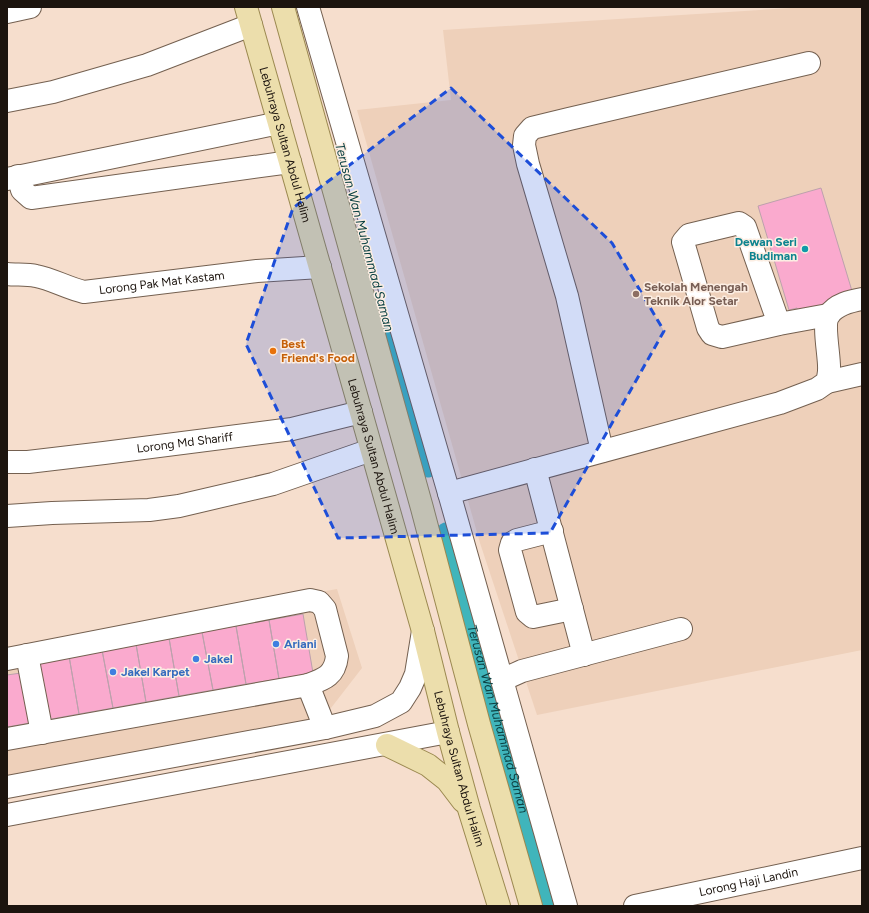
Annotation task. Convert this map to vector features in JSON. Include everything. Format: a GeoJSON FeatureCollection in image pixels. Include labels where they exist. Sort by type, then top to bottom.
{"type":"FeatureCollection","features":[{"type":"Feature","properties":{"kind":"main road"},"geometry":{"type":"LineString","coordinates":[[283,7],[422,508],[479,724],[531,906]]}},
{"type":"Feature","properties":{"kind":"main road","name":"Lebuhraya Sultan Abdul Halim"},"geometry":{"type":"LineString","coordinates":[[248,16],[423,631],[469,809],[499,906]]}},
{"type":"Feature","properties":{"kind":"main road"},"geometry":{"type":"LineString","coordinates":[[387,745],[428,765],[447,780],[469,809]]}},
{"type":"Feature","properties":{"kind":"street"},"geometry":{"type":"LineString","coordinates":[[7,12],[30,7]]}},
{"type":"Feature","properties":{"kind":"street"},"geometry":{"type":"LineString","coordinates":[[308,7],[450,496],[566,906]]}},
{"type":"Feature","properties":{"kind":"street"},"geometry":{"type":"LineString","coordinates":[[7,101],[53,92],[147,65],[248,16]]}},
{"type":"Feature","properties":{"kind":"street"},"geometry":{"type":"LineString","coordinates":[[602,451],[567,296],[528,164],[524,145],[524,136],[532,128],[809,63]]}},
{"type":"Feature","properties":{"kind":"street"},"geometry":{"type":"LineString","coordinates":[[279,122],[13,178],[22,190],[31,198],[290,162]]}},
{"type":"Feature","properties":{"kind":"street"},"geometry":{"type":"LineString","coordinates":[[779,324],[745,227],[739,222],[688,235],[683,242],[708,328],[712,334],[722,337],[828,315],[833,310],[847,302],[862,298]]}},
{"type":"Feature","properties":{"kind":"street","name":"Lorong Pak Mat Kastam"},"geometry":{"type":"LineString","coordinates":[[7,274],[34,276],[48,279],[70,289],[84,292],[257,271],[320,267]]}},
{"type":"Feature","properties":{"kind":"street"},"geometry":{"type":"LineString","coordinates":[[827,382],[829,371],[826,328],[828,315]]}},
{"type":"Feature","properties":{"kind":"street"},"geometry":{"type":"LineString","coordinates":[[422,508],[450,496],[535,469],[780,403],[817,389],[827,382],[862,374]]}},
{"type":"Feature","properties":{"kind":"street","name":"Lorong Md Shariff"},"geometry":{"type":"LineString","coordinates":[[7,462],[28,462],[292,429],[361,412]]}},
{"type":"Feature","properties":{"kind":"street"},"geometry":{"type":"LineString","coordinates":[[7,516],[149,510],[179,506],[273,484],[372,450]]}},
{"type":"Feature","properties":{"kind":"street"},"geometry":{"type":"LineString","coordinates":[[535,469],[584,655]]}},
{"type":"Feature","properties":{"kind":"street"},"geometry":{"type":"LineString","coordinates":[[552,531],[517,540],[512,543],[510,550],[527,612],[533,617],[572,609]]}},
{"type":"Feature","properties":{"kind":"street"},"geometry":{"type":"LineString","coordinates":[[7,739],[42,733],[308,685],[324,680],[329,675],[336,663],[337,656],[325,609],[319,602],[310,600],[17,657],[42,733]]}},
{"type":"Feature","properties":{"kind":"street"},"geometry":{"type":"LineString","coordinates":[[502,680],[522,672],[681,629]]}},
{"type":"Feature","properties":{"kind":"street"},"geometry":{"type":"LineString","coordinates":[[7,787],[325,728],[375,716],[400,702],[410,688],[416,674],[423,631]]}},
{"type":"Feature","properties":{"kind":"street"},"geometry":{"type":"LineString","coordinates":[[308,685],[325,728]]}},
{"type":"Feature","properties":{"kind":"street"},"geometry":{"type":"LineString","coordinates":[[7,815],[387,745],[448,732]]}},
{"type":"Feature","properties":{"kind":"street","name":"Lorong Haji Landin"},"geometry":{"type":"LineString","coordinates":[[635,906],[862,858]]}},
{"type":"Feature","properties":{"kind":"highlighted area"},"geometry":{"type":"Polygon","coordinates":[[[451,88],[612,243],[664,331],[550,533],[338,538],[246,344],[293,208],[451,88]]]}},
{"type":"Feature","properties":{"kind":"shaded area","name":"Sekolah Menengah Teknik Alor Setar"},"geometry":{"type":"Polygon","coordinates":[[[807,7],[862,7],[862,650],[537,715],[480,543],[357,110],[451,100],[443,30],[807,7]]]}},
{"type":"Feature","properties":{"kind":"shaded area"},"geometry":{"type":"Polygon","coordinates":[[[337,589],[362,668],[331,708],[298,726],[7,777],[7,650],[337,589]]]}},
{"type":"Feature","properties":{"kind":"building","name":"Dewan Seri Budiman"},"geometry":{"type":"Polygon","coordinates":[[[821,188],[852,291],[846,300],[799,314],[797,308],[789,310],[758,206],[821,188]]]}},
{"type":"Feature","properties":{"kind":"building"},"geometry":{"type":"Polygon","coordinates":[[[303,614],[313,673],[279,679],[269,620],[303,614]]]}},
{"type":"Feature","properties":{"kind":"building"},"geometry":{"type":"Polygon","coordinates":[[[269,620],[279,679],[246,684],[236,626],[269,620]]]}},
{"type":"Feature","properties":{"kind":"building"},"geometry":{"type":"Polygon","coordinates":[[[236,626],[246,684],[213,690],[202,632],[236,626]]]}},
{"type":"Feature","properties":{"kind":"building"},"geometry":{"type":"Polygon","coordinates":[[[202,632],[213,690],[179,696],[169,638],[202,632]]]}},
{"type":"Feature","properties":{"kind":"building"},"geometry":{"type":"Polygon","coordinates":[[[169,638],[179,696],[146,702],[136,644],[169,638]]]}},
{"type":"Feature","properties":{"kind":"building"},"geometry":{"type":"Polygon","coordinates":[[[136,644],[146,702],[113,708],[102,650],[136,644]]]}},
{"type":"Feature","properties":{"kind":"building"},"geometry":{"type":"Polygon","coordinates":[[[102,650],[113,708],[79,714],[69,656],[102,650]]]}},
{"type":"Feature","properties":{"kind":"building"},"geometry":{"type":"Polygon","coordinates":[[[69,656],[79,714],[46,720],[36,662],[69,656]]]}},
{"type":"Feature","properties":{"kind":"building"},"geometry":{"type":"Polygon","coordinates":[[[21,673],[30,723],[7,727],[7,675],[21,673]]]}},
{"type":"Feature","properties":{"kind":"waterway","name":"Terusan Wan Muhammad Saman"},"geometry":{"type":"LineString","coordinates":[[388,320],[428,468]]}},
{"type":"Feature","properties":{"kind":"waterway","name":"Terusan Wan Muhammad Saman"},"geometry":{"type":"LineString","coordinates":[[446,532],[551,906]]}},
{"type":"Feature","properties":{"kind":"place","name":"Dewan Seri Budiman"},"geometry":{"type":"Point","coordinates":[805,249]}},
{"type":"Feature","properties":{"kind":"place","name":"Sekolah Menengah Teknik Alor Setar"},"geometry":{"type":"Point","coordinates":[636,294]}},
{"type":"Feature","properties":{"kind":"place","name":"Best Friend's Food"},"geometry":{"type":"Point","coordinates":[273,351]}},
{"type":"Feature","properties":{"kind":"place","name":"Ariani"},"geometry":{"type":"Point","coordinates":[276,644]}},
{"type":"Feature","properties":{"kind":"place","name":"Jakel"},"geometry":{"type":"Point","coordinates":[196,659]}},
{"type":"Feature","properties":{"kind":"place","name":"Jakel Karpet"},"geometry":{"type":"Point","coordinates":[113,672]}}]}
